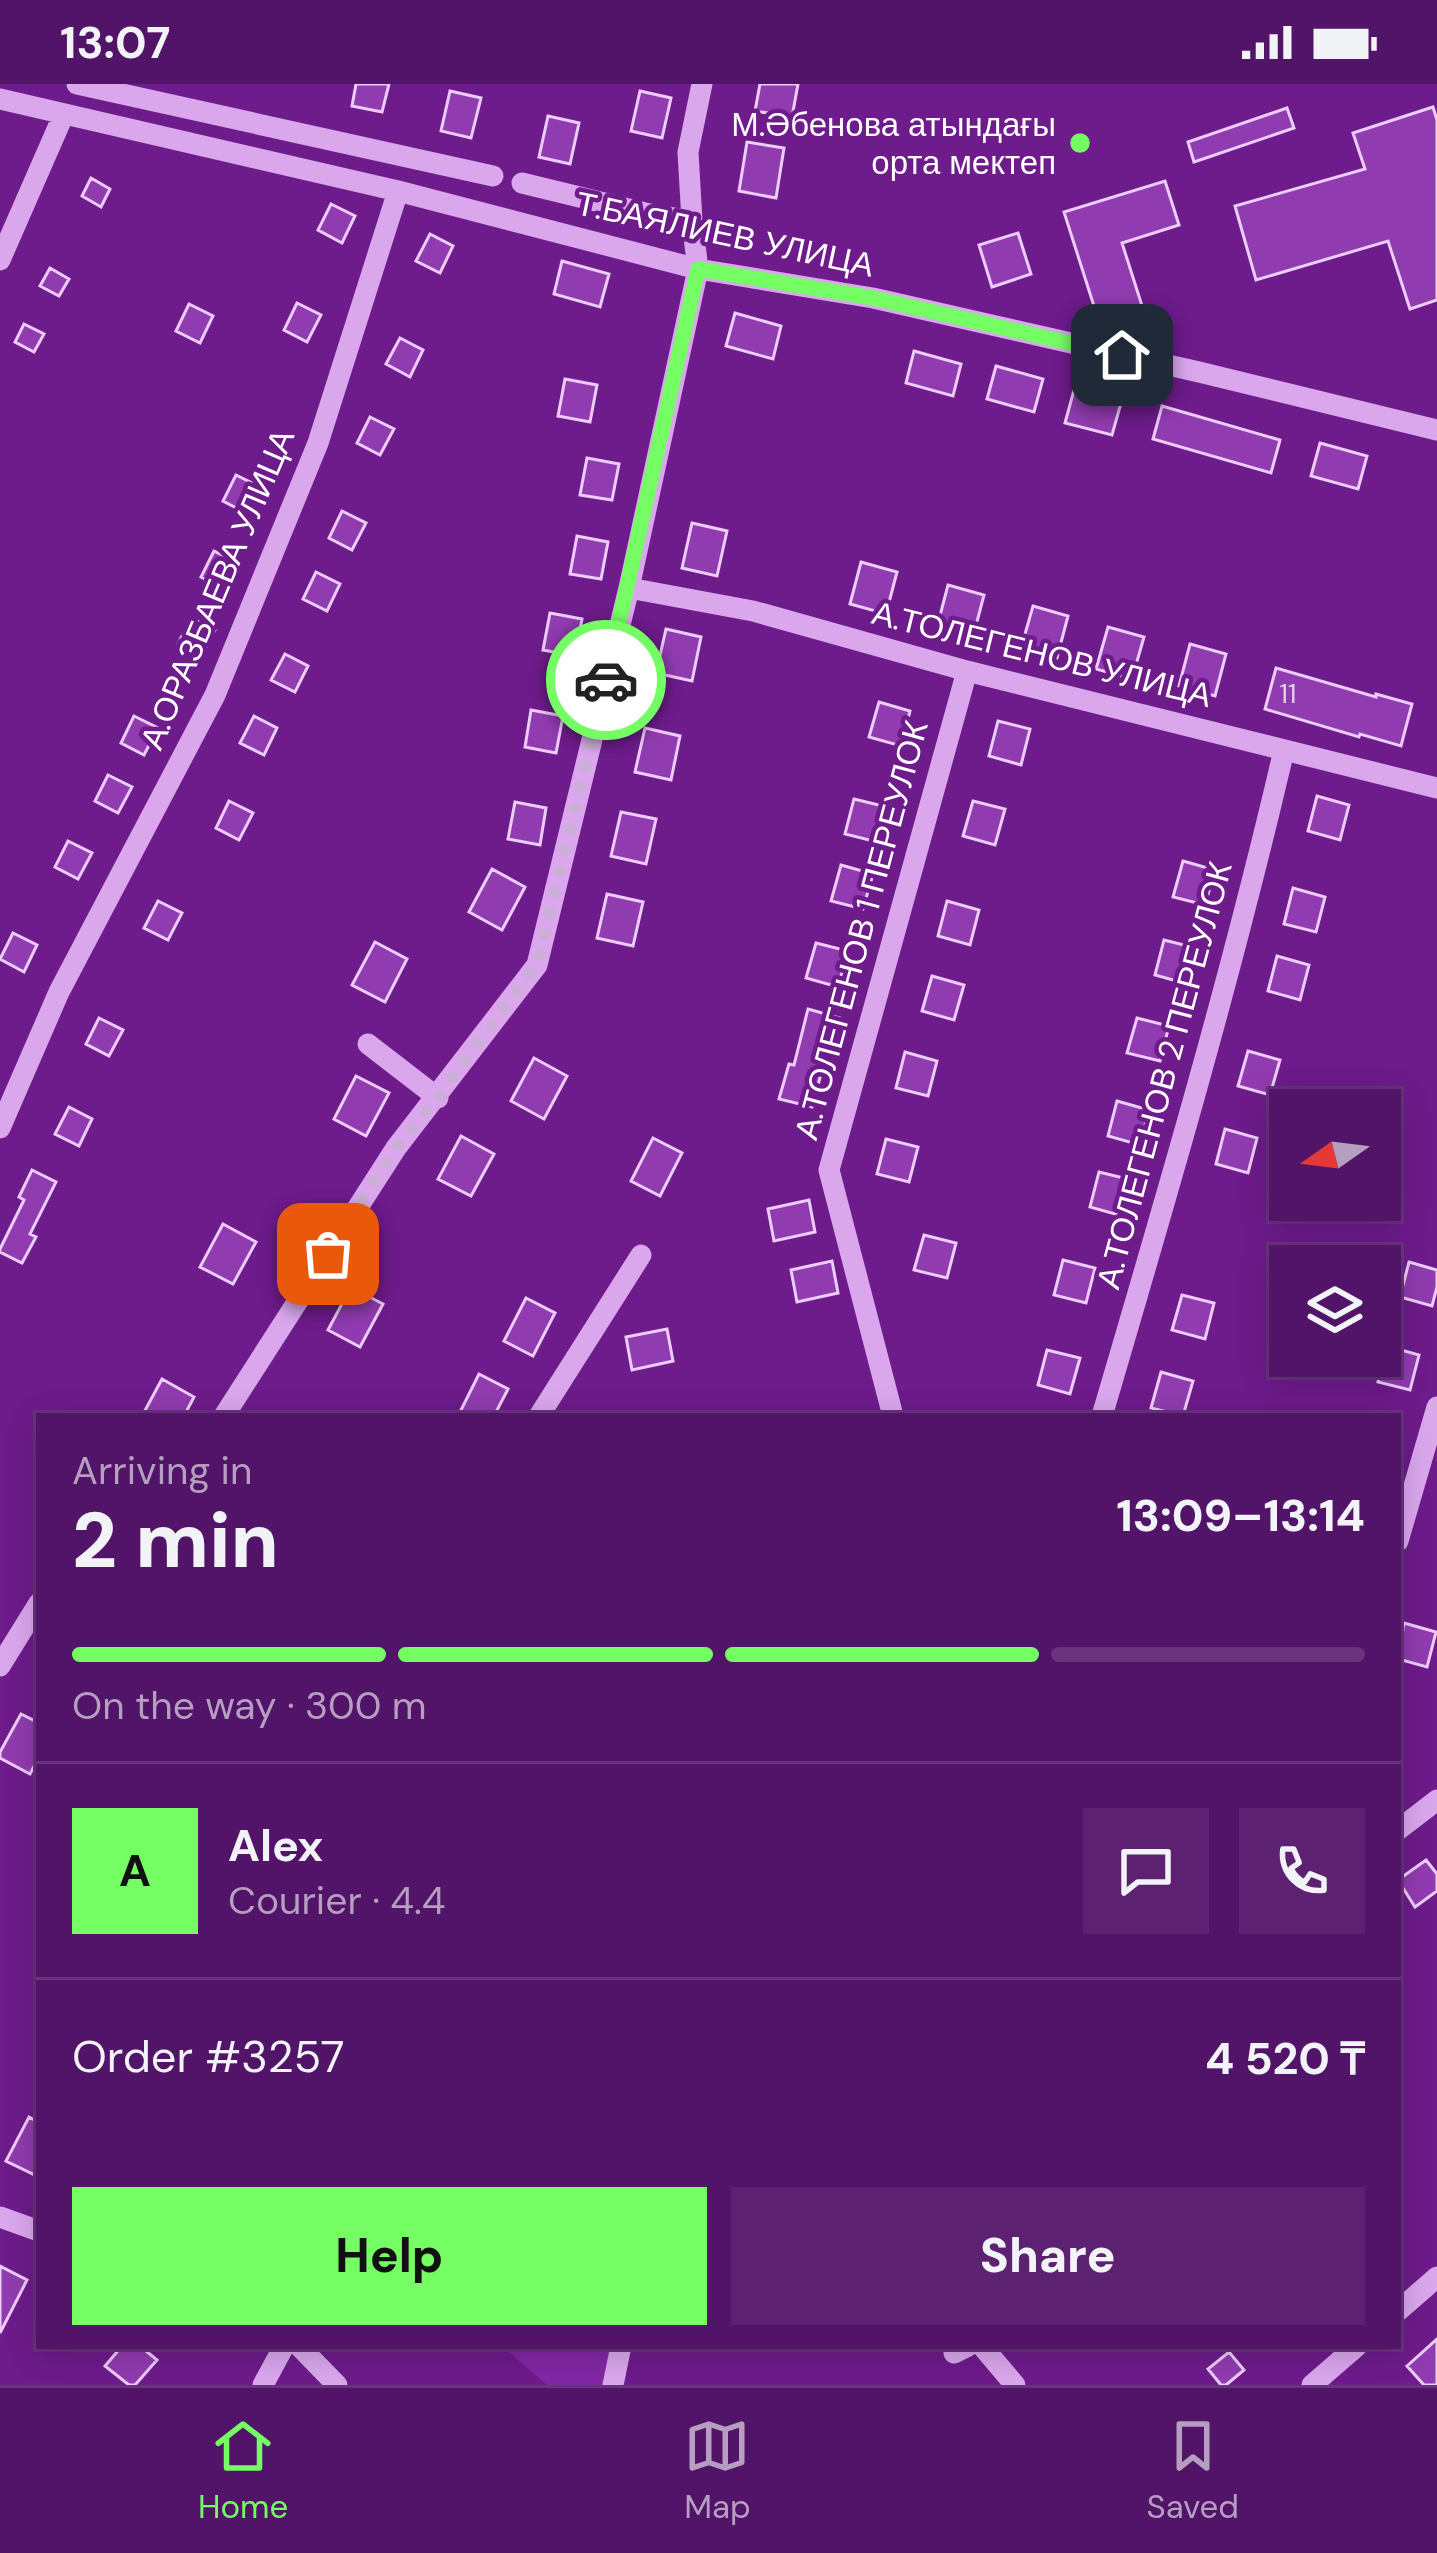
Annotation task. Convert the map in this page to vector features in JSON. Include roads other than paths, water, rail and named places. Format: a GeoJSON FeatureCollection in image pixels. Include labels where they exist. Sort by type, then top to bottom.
{"type":"FeatureCollection","features":[{"type":"Feature","properties":{"kind":"street"},"geometry":{"type":"LineString","coordinates":[[76,84],[493,176]]}},
{"type":"Feature","properties":{"kind":"street"},"geometry":{"type":"LineString","coordinates":[[226,1413],[396,1148],[537,964],[629,588],[698,269],[688,152],[702,84]]}},
{"type":"Feature","properties":{"kind":"street","name":"Т.БАЯЛИЕВ УЛИЦА"},"geometry":{"type":"LineString","coordinates":[[0,99],[398,191],[698,269],[873,298],[1437,430]]}},
{"type":"Feature","properties":{"kind":"street"},"geometry":{"type":"LineString","coordinates":[[0,260],[63,116]]}},
{"type":"Feature","properties":{"kind":"street","name":"Т.БАЯЛИЕВ УЛИЦА"},"geometry":{"type":"LineString","coordinates":[[522,183],[692,221]]}},
{"type":"Feature","properties":{"kind":"street","name":"А.ОРАЗБАЕВА УЛИЦА"},"geometry":{"type":"LineString","coordinates":[[0,1128],[59,992],[215,695],[317,443],[398,191]]}},
{"type":"Feature","properties":{"kind":"street","name":"А.ТОЛЕГЕНОВ УЛИЦА"},"geometry":{"type":"LineString","coordinates":[[629,588],[753,611],[967,671],[1437,788]]}},
{"type":"Feature","properties":{"kind":"street","name":"А.ТОЛЕГЕНОВ 1 ПЕРЕУЛОК"},"geometry":{"type":"LineString","coordinates":[[892,1413],[829,1170],[967,671]]}},
{"type":"Feature","properties":{"kind":"street","name":"А.ТОЛЕГЕНОВ 2 ПЕРЕУЛОК"},"geometry":{"type":"LineString","coordinates":[[1103,1413],[1178,1155],[1284,750]]}},
{"type":"Feature","properties":{"kind":"street"},"geometry":{"type":"LineString","coordinates":[[368,1044],[438,1098]]}},
{"type":"Feature","properties":{"kind":"street"},"geometry":{"type":"LineString","coordinates":[[540,1413],[641,1255]]}},
{"type":"Feature","properties":{"kind":"street"},"geometry":{"type":"LineString","coordinates":[[1401,1531],[1437,1407]]}},
{"type":"Feature","properties":{"kind":"street"},"geometry":{"type":"LineString","coordinates":[[0,1666],[36,1608]]}},
{"type":"Feature","properties":{"kind":"street"},"geometry":{"type":"LineString","coordinates":[[1401,1828],[1437,1800]]}},
{"type":"Feature","properties":{"kind":"street"},"geometry":{"type":"LineString","coordinates":[[0,2217],[36,2230]]}},
{"type":"Feature","properties":{"kind":"street"},"geometry":{"type":"LineString","coordinates":[[1401,2308],[1437,2277]]}},
{"type":"Feature","properties":{"kind":"street"},"geometry":{"type":"LineString","coordinates":[[263,2385],[282,2349]]}},
{"type":"Feature","properties":{"kind":"street"},"geometry":{"type":"LineString","coordinates":[[302,2349],[338,2385]]}},
{"type":"Feature","properties":{"kind":"street"},"geometry":{"type":"LineString","coordinates":[[614,2385],[620,2349]]}},
{"type":"Feature","properties":{"kind":"street"},"geometry":{"type":"LineString","coordinates":[[985,2349],[1016,2385]]}},
{"type":"Feature","properties":{"kind":"street"},"geometry":{"type":"LineString","coordinates":[[1312,2385],[1354,2349]]}},
{"type":"Feature","properties":{"kind":"place","name":"М.Әбенова атындағы орта мектеп"},"geometry":{"type":"Point","coordinates":[1080,143]}}]}
